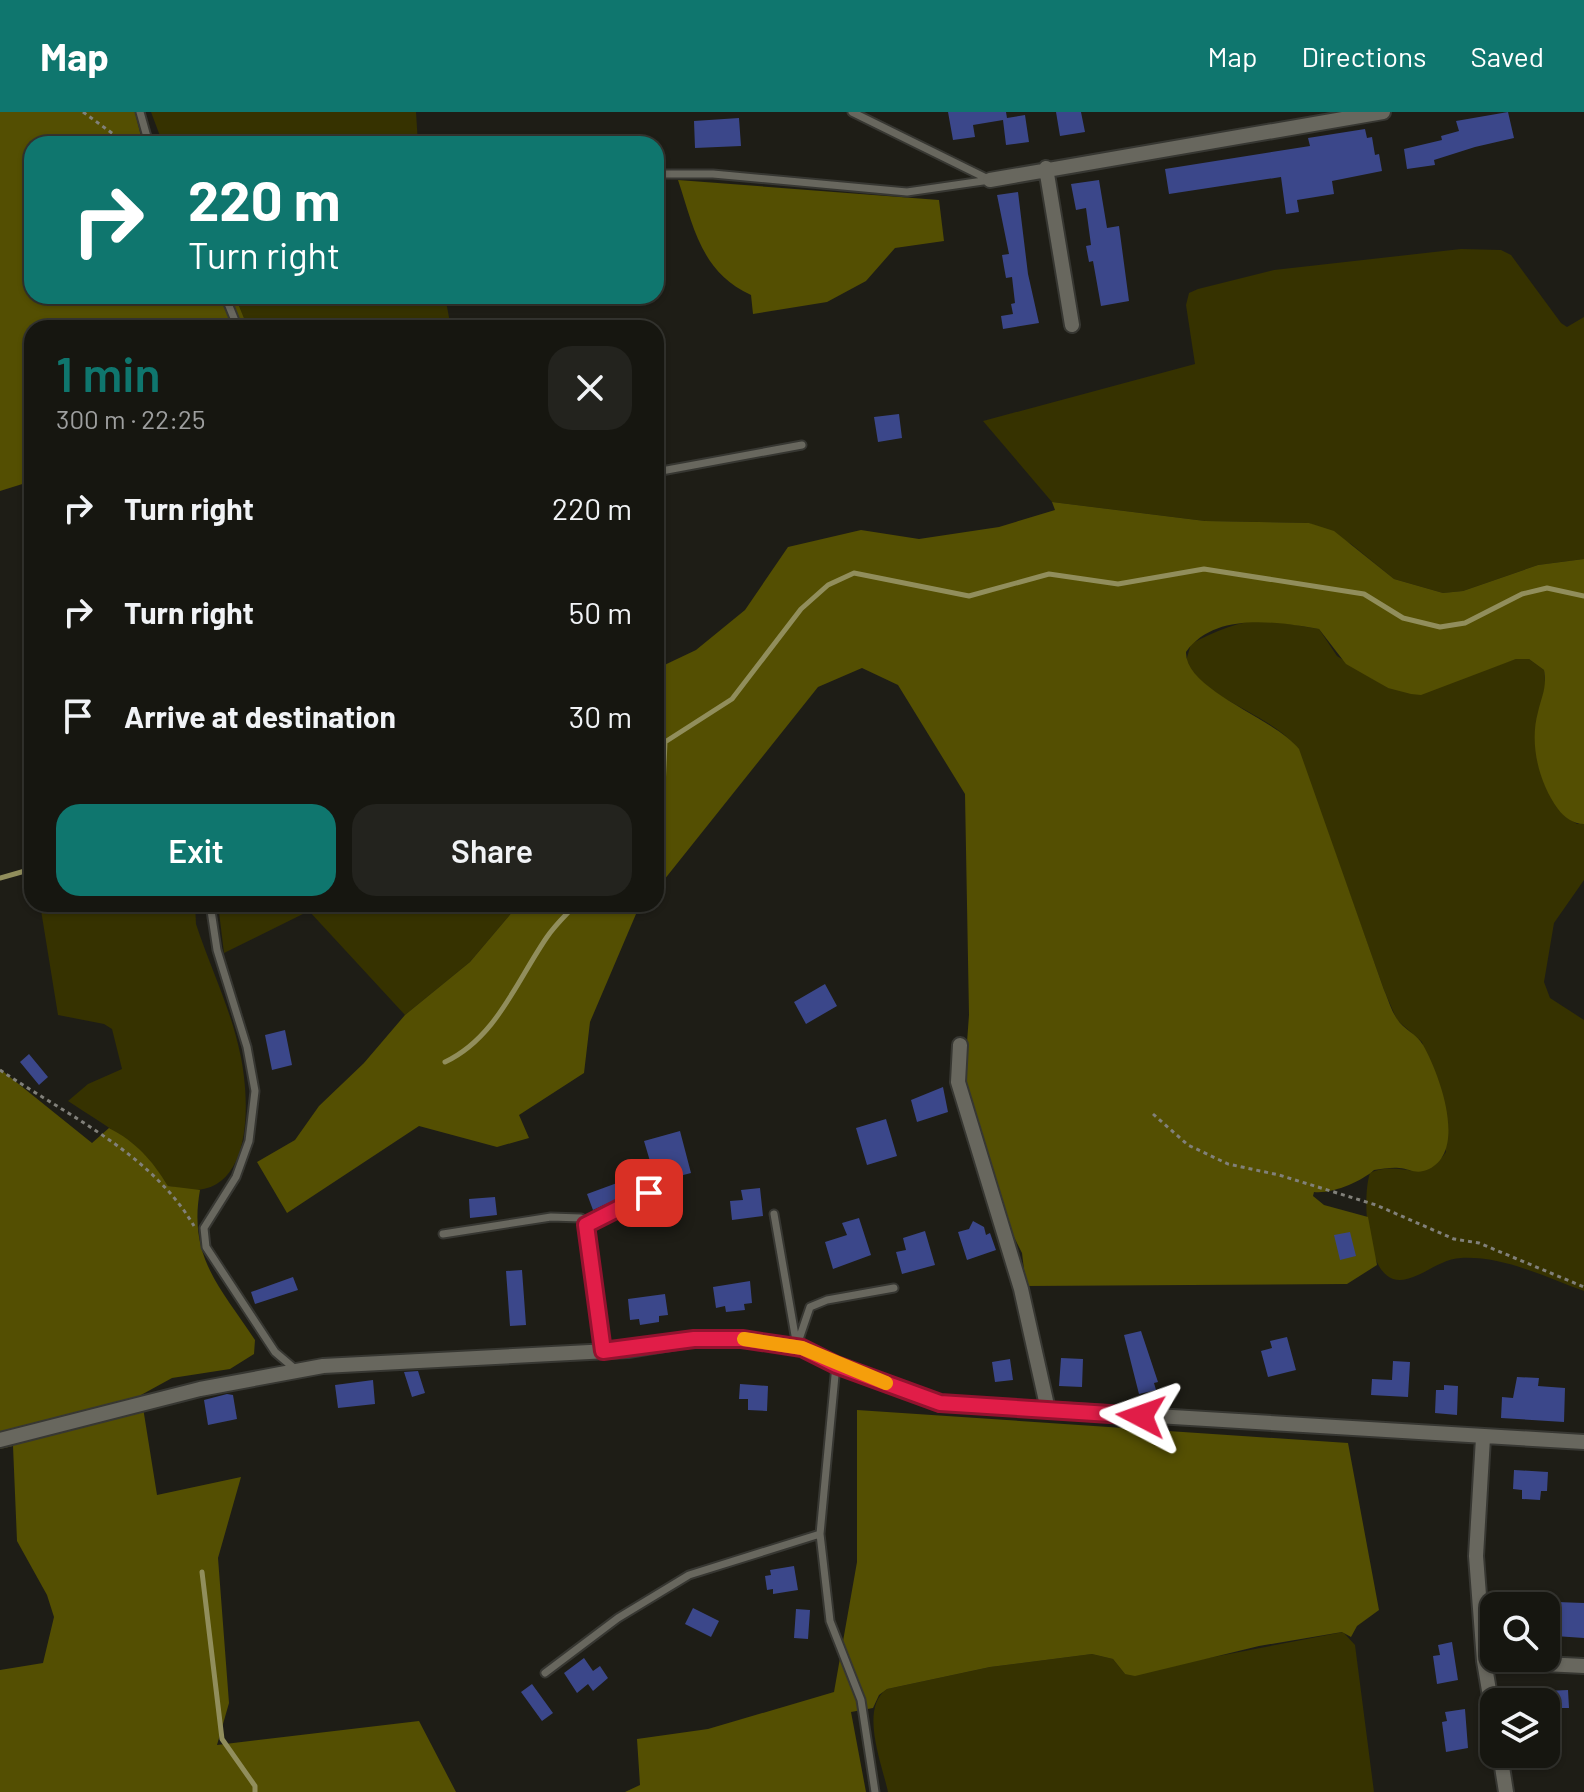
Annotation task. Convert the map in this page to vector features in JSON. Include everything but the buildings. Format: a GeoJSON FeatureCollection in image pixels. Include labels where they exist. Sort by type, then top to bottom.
{"type":"FeatureCollection","features":[{"type":"Feature","properties":{"kind":"street"},"geometry":{"type":"LineString","coordinates":[[990,180],[1383,112]]}},
{"type":"Feature","properties":{"kind":"street"},"geometry":{"type":"LineString","coordinates":[[1046,168],[1072,325]]}},
{"type":"Feature","properties":{"kind":"street"},"geometry":{"type":"LineString","coordinates":[[960,1045],[958,1082],[994,1211],[1021,1289],[1048,1410]]}},
{"type":"Feature","properties":{"kind":"street"},"geometry":{"type":"LineString","coordinates":[[0,1440],[200,1389],[323,1366],[603,1351],[694,1339],[742,1339],[797,1347],[836,1365],[940,1403],[1584,1442]]}},
{"type":"Feature","properties":{"kind":"street"},"geometry":{"type":"LineString","coordinates":[[1480,1608],[1476,1556],[1483,1438]]}},
{"type":"Feature","properties":{"kind":"street"},"geometry":{"type":"LineString","coordinates":[[1560,1665],[1584,1666]]}},
{"type":"Feature","properties":{"kind":"street"},"geometry":{"type":"LineString","coordinates":[[1502,1768],[1506,1792]]}},
{"type":"Feature","properties":{"kind":"lane"},"geometry":{"type":"LineString","coordinates":[[140,112],[147,136]]}},
{"type":"Feature","properties":{"kind":"lane"},"geometry":{"type":"LineString","coordinates":[[852,112],[990,180]]}},
{"type":"Feature","properties":{"kind":"lane"},"geometry":{"type":"LineString","coordinates":[[664,174],[713,174],[907,192],[990,180]]}},
{"type":"Feature","properties":{"kind":"lane"},"geometry":{"type":"LineString","coordinates":[[664,471],[802,445]]}},
{"type":"Feature","properties":{"kind":"lane"},"geometry":{"type":"LineString","coordinates":[[211,912],[217,950],[247,1047],[255,1091],[249,1141],[236,1177],[204,1228],[206,1247],[275,1352],[297,1371]]}},
{"type":"Feature","properties":{"kind":"lane"},"geometry":{"type":"LineString","coordinates":[[586,1225],[649,1193]]}},
{"type":"Feature","properties":{"kind":"lane"},"geometry":{"type":"LineString","coordinates":[[774,1214],[797,1347]]}},
{"type":"Feature","properties":{"kind":"lane"},"geometry":{"type":"LineString","coordinates":[[443,1234],[551,1217],[581,1218],[586,1225],[603,1351]]}},
{"type":"Feature","properties":{"kind":"lane"},"geometry":{"type":"LineString","coordinates":[[797,1347],[810,1307],[827,1300],[894,1288]]}},
{"type":"Feature","properties":{"kind":"lane"},"geometry":{"type":"LineString","coordinates":[[836,1365],[820,1534],[830,1621],[861,1700],[875,1792]]}},
{"type":"Feature","properties":{"kind":"lane"},"geometry":{"type":"LineString","coordinates":[[545,1673],[618,1618],[689,1575],[820,1534]]}},
{"type":"Feature","properties":{"kind":"path"},"geometry":{"type":"LineString","coordinates":[[83,112],[116,136]]}},
{"type":"Feature","properties":{"kind":"path"},"geometry":{"type":"LineString","coordinates":[[0,1070],[134,1158],[186,1212],[206,1247]]}},
{"type":"Feature","properties":{"kind":"path"},"geometry":{"type":"LineString","coordinates":[[1153,1114],[1188,1145],[1228,1164],[1279,1175],[1376,1205],[1454,1239],[1479,1243],[1584,1287]]}},
{"type":"Feature","properties":{"kind":"shaded area"},"geometry":{"type":"Polygon","coordinates":[[[0,112],[135,112],[141,136],[24,136],[24,304],[238,304],[245,320],[24,320],[24,484],[0,491],[0,112]]]}},
{"type":"Feature","properties":{"kind":"shaded area"},"geometry":{"type":"Polygon","coordinates":[[[151,112],[416,112],[418,136],[160,136],[151,112]]]}},
{"type":"Feature","properties":{"kind":"shaded area"},"geometry":{"type":"Polygon","coordinates":[[[678,180],[939,200],[944,241],[895,248],[866,281],[827,302],[753,314],[751,295],[721,274],[702,247],[678,180]]]}},
{"type":"Feature","properties":{"kind":"shaded area"},"geometry":{"type":"Polygon","coordinates":[[[1461,249],[1501,250],[1511,255],[1561,323],[1567,327],[1584,317],[1584,559],[1538,565],[1463,591],[1443,593],[1394,579],[1351,544],[1309,523],[1205,521],[1052,502],[983,421],[1195,364],[1186,305],[1189,293],[1198,289],[1274,270],[1461,249]]]}},
{"type":"Feature","properties":{"kind":"shaded area"},"geometry":{"type":"Polygon","coordinates":[[[238,304],[446,304],[450,320],[245,320],[238,304]]]}},
{"type":"Feature","properties":{"kind":"shaded area"},"geometry":{"type":"Polygon","coordinates":[[[1052,502],[1205,521],[1309,523],[1334,531],[1394,579],[1443,593],[1463,591],[1538,565],[1584,559],[1584,824],[1560,812],[1541,775],[1535,750],[1535,724],[1545,676],[1544,670],[1529,659],[1516,659],[1421,695],[1388,688],[1346,664],[1319,629],[1266,622],[1230,625],[1198,639],[1186,652],[1190,666],[1200,679],[1287,737],[1299,749],[1391,1008],[1400,1023],[1423,1045],[1447,1110],[1447,1146],[1441,1159],[1429,1169],[1417,1172],[1396,1168],[1374,1170],[1347,1186],[1314,1192],[1313,1196],[1324,1205],[1368,1217],[1377,1265],[1347,1284],[1026,1286],[1022,1253],[1008,1225],[964,1083],[969,1015],[965,794],[898,685],[862,668],[818,687],[664,880],[664,665],[696,650],[745,610],[788,547],[861,530],[919,539],[999,527],[1055,510],[1052,502]]]}},
{"type":"Feature","properties":{"kind":"shaded area"},"geometry":{"type":"Polygon","coordinates":[[[1266,620],[1319,629],[1337,656],[1388,688],[1487,669],[1516,659],[1529,659],[1544,670],[1546,695],[1536,725],[1563,814],[1577,824],[1584,824],[1584,880],[1554,923],[1544,982],[1550,998],[1584,1020],[1584,1291],[1524,1268],[1493,1260],[1452,1259],[1401,1280],[1384,1273],[1377,1262],[1368,1231],[1366,1198],[1370,1173],[1391,1168],[1419,1171],[1437,1163],[1446,1152],[1422,1042],[1397,1020],[1384,990],[1298,749],[1271,725],[1207,686],[1186,661],[1191,644],[1200,639],[1237,625],[1266,620]]]}},
{"type":"Feature","properties":{"kind":"shaded area"},"geometry":{"type":"Polygon","coordinates":[[[41,912],[195,912],[196,924],[226,1004],[243,1070],[244,1134],[239,1155],[230,1172],[217,1184],[198,1190],[168,1186],[136,1148],[68,1101],[88,1084],[122,1069],[112,1029],[104,1024],[58,1015],[41,912]]]}},
{"type":"Feature","properties":{"kind":"shaded area"},"geometry":{"type":"Polygon","coordinates":[[[219,912],[307,912],[224,953],[219,912]]]}},
{"type":"Feature","properties":{"kind":"shaded area"},"geometry":{"type":"Polygon","coordinates":[[[310,912],[512,912],[470,962],[405,1015],[310,912]]]}},
{"type":"Feature","properties":{"kind":"shaded area"},"geometry":{"type":"Polygon","coordinates":[[[512,912],[638,912],[590,1022],[584,1073],[519,1115],[529,1138],[497,1147],[419,1126],[287,1213],[257,1162],[295,1140],[319,1106],[364,1063],[405,1015],[470,962],[512,912]]]}},
{"type":"Feature","properties":{"kind":"shaded area"},"geometry":{"type":"Polygon","coordinates":[[[0,1069],[92,1143],[109,1128],[143,1152],[168,1186],[200,1190],[197,1214],[203,1253],[219,1287],[255,1340],[254,1354],[230,1369],[172,1378],[141,1395],[157,1495],[241,1477],[218,1558],[229,1703],[217,1745],[419,1721],[456,1792],[0,1792],[0,1670],[43,1663],[54,1617],[47,1595],[17,1541],[13,1446],[0,1449],[0,1069]]]}},
{"type":"Feature","properties":{"kind":"shaded area"},"geometry":{"type":"Polygon","coordinates":[[[857,1410],[1348,1443],[1379,1610],[1357,1626],[1351,1637],[1342,1632],[1259,1646],[1135,1676],[1125,1674],[1113,1659],[1092,1654],[990,1667],[887,1689],[879,1695],[873,1708],[851,1712],[866,1792],[625,1792],[640,1785],[637,1739],[708,1729],[834,1692],[857,1562],[857,1410]]]}},
{"type":"Feature","properties":{"kind":"shaded area"},"geometry":{"type":"Polygon","coordinates":[[[1343,1632],[1355,1645],[1374,1792],[888,1792],[873,1723],[874,1709],[887,1689],[990,1667],[1092,1654],[1113,1659],[1125,1674],[1343,1632]]]}},
{"type":"Feature","properties":{"kind":"waterway"},"geometry":{"type":"LineString","coordinates":[[664,766],[665,742],[732,699],[801,609],[828,585],[854,573],[969,596],[1049,574],[1118,584],[1204,569],[1364,594],[1403,618],[1440,627],[1465,623],[1522,594],[1547,588],[1584,596]]}},
{"type":"Feature","properties":{"kind":"waterway"},"geometry":{"type":"LineString","coordinates":[[0,878],[24,871]]}},
{"type":"Feature","properties":{"kind":"waterway"},"geometry":{"type":"LineString","coordinates":[[445,1062],[463,1052],[492,1024],[547,937],[568,912]]}},
{"type":"Feature","properties":{"kind":"waterway"},"geometry":{"type":"LineString","coordinates":[[202,1572],[222,1739],[255,1786],[255,1792]]}},
{"type":"Feature","properties":{"kind":"slow traffic"},"geometry":{"type":"LineString","coordinates":[[744,1339],[802,1348],[836,1365],[886,1383]]}},
{"type":"Feature","properties":{"kind":"route"},"geometry":{"type":"LineString","coordinates":[[649,1193],[586,1225],[603,1351],[694,1339],[742,1339],[802,1348],[836,1365],[940,1403],[1141,1416]]}}]}
